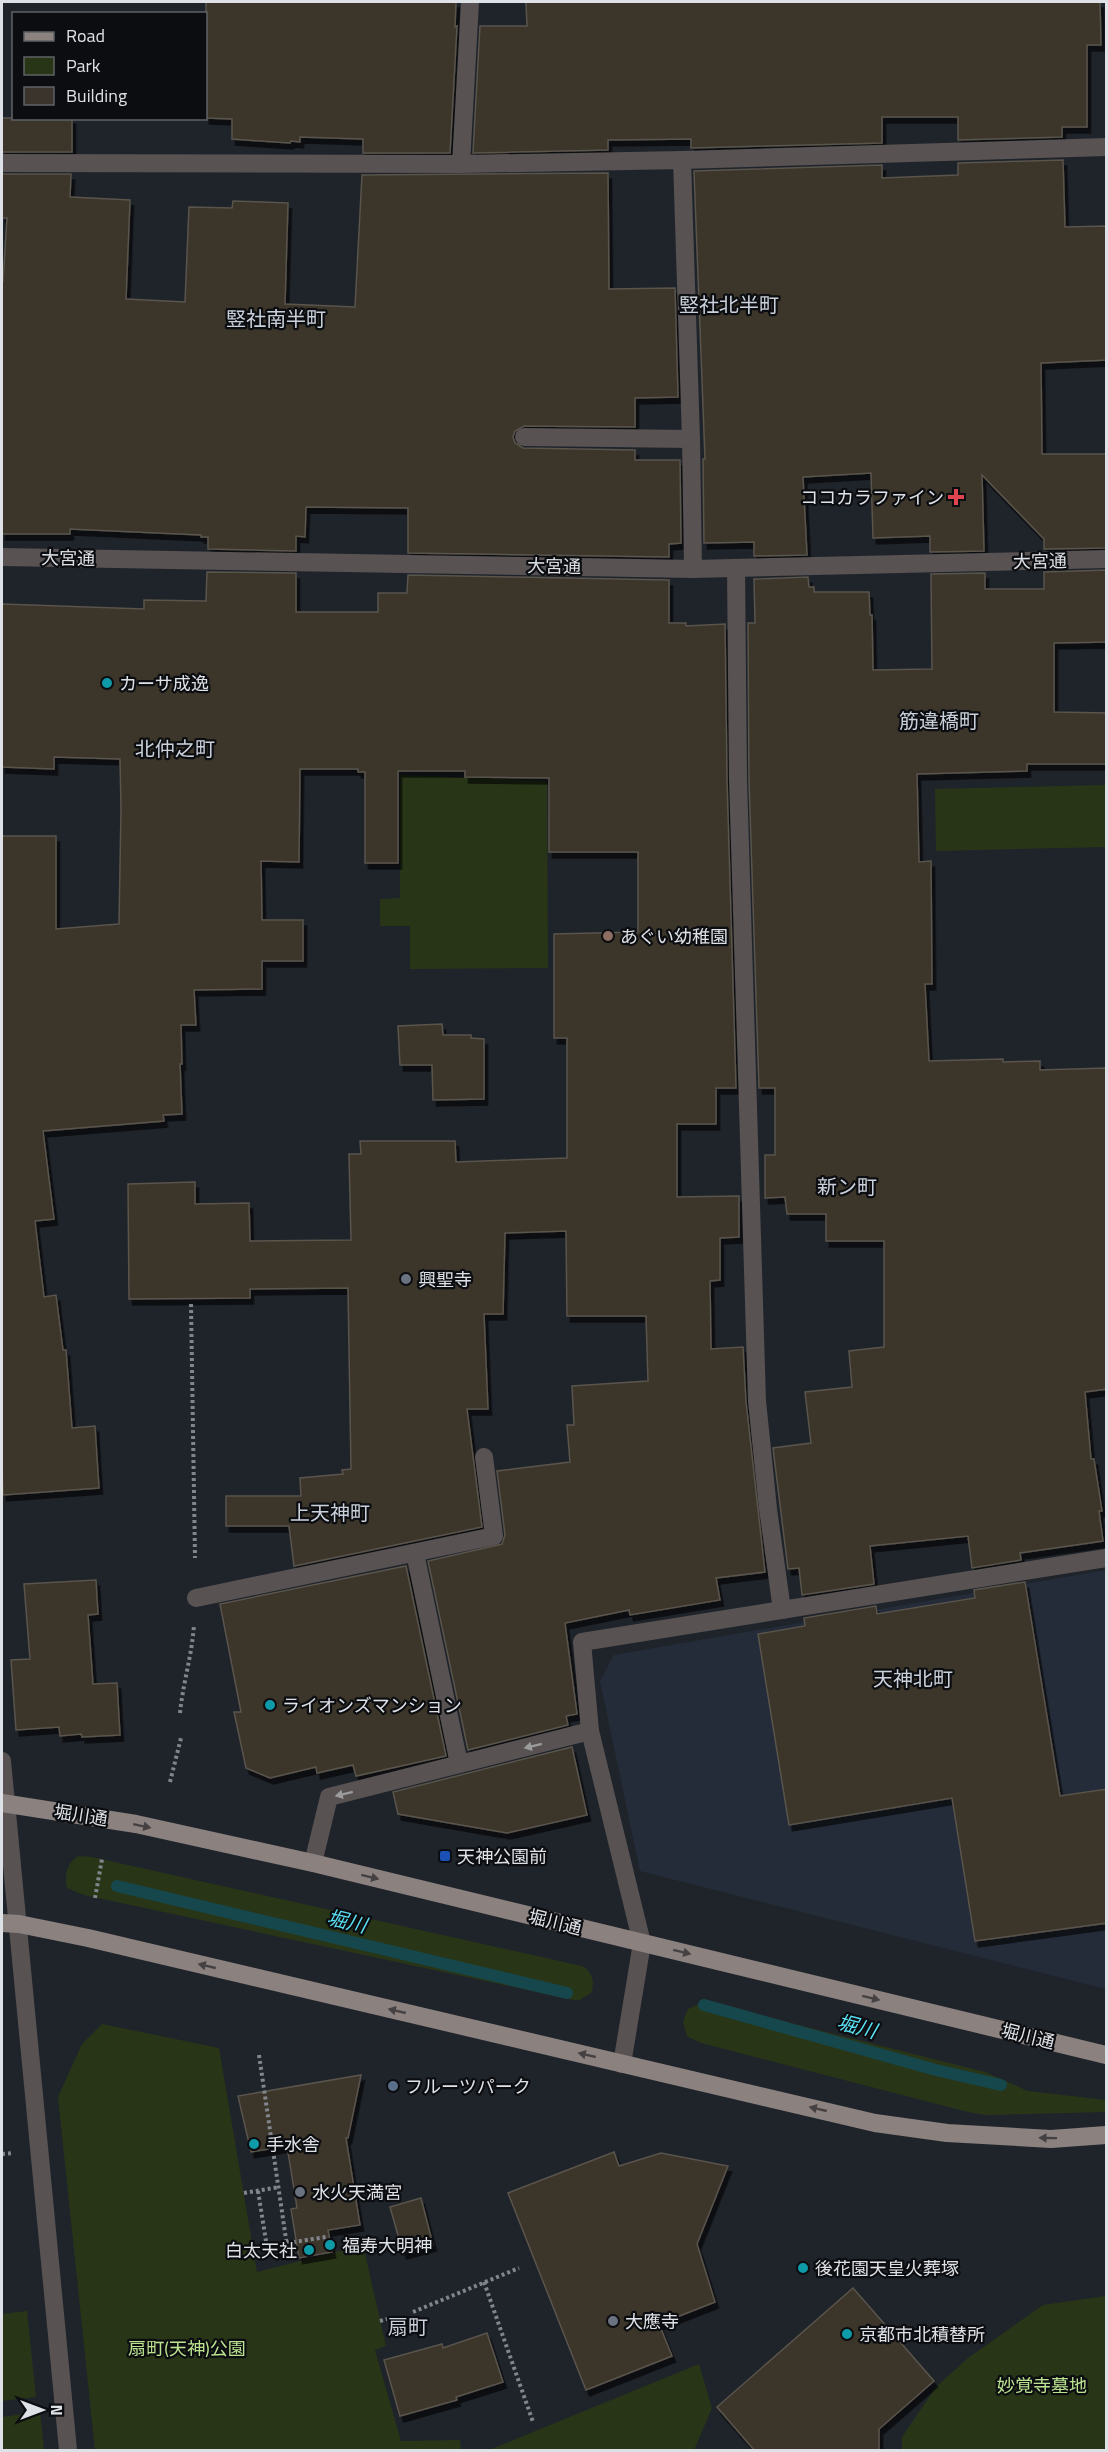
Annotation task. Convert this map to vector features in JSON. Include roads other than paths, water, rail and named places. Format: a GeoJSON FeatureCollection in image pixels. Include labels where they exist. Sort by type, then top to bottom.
{"type":"FeatureCollection","features":[{"type":"Feature","properties":{"kind":"main road","name":"堀川通"},"geometry":{"type":"LineString","coordinates":[[4,1803],[136,1824],[313,1863],[1105,2051]]}},
{"type":"Feature","properties":{"kind":"main road"},"geometry":{"type":"LineString","coordinates":[[10,1923],[875,2123],[947,2133],[1040,2138],[1107,2135]]}},
{"type":"Feature","properties":{"kind":"street"},"geometry":{"type":"LineString","coordinates":[[461,164],[470,2]]}},
{"type":"Feature","properties":{"kind":"street"},"geometry":{"type":"LineString","coordinates":[[2,163],[461,164],[682,160],[1107,147]]}},
{"type":"Feature","properties":{"kind":"street"},"geometry":{"type":"LineString","coordinates":[[682,160],[693,568]]}},
{"type":"Feature","properties":{"kind":"street"},"geometry":{"type":"LineString","coordinates":[[524,437],[691,439]]}},
{"type":"Feature","properties":{"kind":"street","name":"大宮通"},"geometry":{"type":"LineString","coordinates":[[2,556],[693,568],[1107,559]]}},
{"type":"Feature","properties":{"kind":"street"},"geometry":{"type":"LineString","coordinates":[[736,568],[738,780],[757,1401],[768,1509],[782,1610]]}},
{"type":"Feature","properties":{"kind":"street"},"geometry":{"type":"LineString","coordinates":[[196,1598],[495,1536],[484,1457]]}},
{"type":"Feature","properties":{"kind":"street"},"geometry":{"type":"LineString","coordinates":[[415,1553],[459,1764]]}},
{"type":"Feature","properties":{"kind":"street"},"geometry":{"type":"LineString","coordinates":[[622,2064],[642,1942],[590,1731],[582,1642],[1107,1558]]}},
{"type":"Feature","properties":{"kind":"street"},"geometry":{"type":"LineString","coordinates":[[313,1863],[329,1797],[590,1731]]}},
{"type":"Feature","properties":{"kind":"street"},"geometry":{"type":"LineString","coordinates":[[2,1761],[10,1923],[68,2451]]}},
{"type":"Feature","properties":{"kind":"waterway","name":"堀川"},"geometry":{"type":"LineString","coordinates":[[117,1886],[567,1993]]}},
{"type":"Feature","properties":{"kind":"waterway","name":"堀川"},"geometry":{"type":"LineString","coordinates":[[704,2005],[936,2070],[1001,2085]]}},
{"type":"Feature","properties":{"kind":"place","name":"ココカラファイン"},"geometry":{"type":"Point","coordinates":[956,497]}},
{"type":"Feature","properties":{"kind":"place","name":"カーサ成逸"},"geometry":{"type":"Point","coordinates":[107,683]}},
{"type":"Feature","properties":{"kind":"place","name":"あぐい幼稚園"},"geometry":{"type":"Point","coordinates":[608,936]}},
{"type":"Feature","properties":{"kind":"place","name":"興聖寺"},"geometry":{"type":"Point","coordinates":[406,1279]}},
{"type":"Feature","properties":{"kind":"place","name":"ライオンズマンション"},"geometry":{"type":"Point","coordinates":[270,1705]}},
{"type":"Feature","properties":{"kind":"place","name":"天神公園前"},"geometry":{"type":"Point","coordinates":[445,1856]}},
{"type":"Feature","properties":{"kind":"place","name":"フルーツパーク"},"geometry":{"type":"Point","coordinates":[393,2086]}},
{"type":"Feature","properties":{"kind":"place","name":"手水舎"},"geometry":{"type":"Point","coordinates":[254,2144]}},
{"type":"Feature","properties":{"kind":"place","name":"水火天満宮"},"geometry":{"type":"Point","coordinates":[300,2192]}},
{"type":"Feature","properties":{"kind":"place","name":"福寿大明神"},"geometry":{"type":"Point","coordinates":[330,2245]}},
{"type":"Feature","properties":{"kind":"place","name":"白太天社"},"geometry":{"type":"Point","coordinates":[309,2250]}},
{"type":"Feature","properties":{"kind":"place","name":"後花園天皇火葬塚"},"geometry":{"type":"Point","coordinates":[803,2268]}},
{"type":"Feature","properties":{"kind":"place","name":"大應寺"},"geometry":{"type":"Point","coordinates":[613,2321]}},
{"type":"Feature","properties":{"kind":"place","name":"京都市北積替所"},"geometry":{"type":"Point","coordinates":[847,2334]}},
{"type":"Feature","properties":{"kind":"district","name":"竪社北半町"},"geometry":{"type":"Point","coordinates":[729,304]}},
{"type":"Feature","properties":{"kind":"district","name":"竪社南半町"},"geometry":{"type":"Point","coordinates":[276,318]}},
{"type":"Feature","properties":{"kind":"district","name":"筋違橋町"},"geometry":{"type":"Point","coordinates":[939,720]}},
{"type":"Feature","properties":{"kind":"district","name":"北仲之町"},"geometry":{"type":"Point","coordinates":[175,748]}},
{"type":"Feature","properties":{"kind":"district","name":"新ン町"},"geometry":{"type":"Point","coordinates":[847,1186]}},
{"type":"Feature","properties":{"kind":"district","name":"上天神町"},"geometry":{"type":"Point","coordinates":[330,1512]}},
{"type":"Feature","properties":{"kind":"district","name":"天神北町"},"geometry":{"type":"Point","coordinates":[913,1678]}},
{"type":"Feature","properties":{"kind":"district","name":"扇町"},"geometry":{"type":"Point","coordinates":[408,2326]}},
{"type":"Feature","properties":{"kind":"park label","name":"扇町(天神)公園"},"geometry":{"type":"Point","coordinates":[187,2348]}},
{"type":"Feature","properties":{"kind":"park label","name":"妙覚寺墓地"},"geometry":{"type":"Point","coordinates":[1042,2385]}}]}
